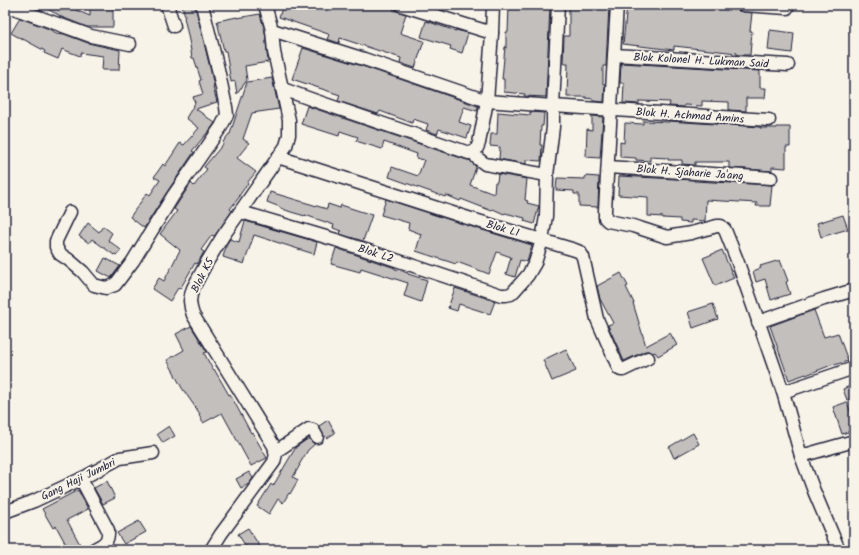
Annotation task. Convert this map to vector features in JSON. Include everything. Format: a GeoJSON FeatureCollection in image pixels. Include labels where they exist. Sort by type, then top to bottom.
{"type":"FeatureCollection","features":[{"type":"Feature","properties":{"kind":"street"},"geometry":{"type":"LineString","coordinates":[[5,5],[91,36],[130,44]]}},
{"type":"Feature","properties":{"kind":"street"},"geometry":{"type":"LineString","coordinates":[[167,5],[174,26]]}},
{"type":"Feature","properties":{"kind":"street"},"geometry":{"type":"LineString","coordinates":[[70,212],[56,241],[56,247],[60,254],[83,272],[94,284],[106,288],[115,285],[133,261],[173,196],[221,127],[227,115],[218,69],[202,5]]}},
{"type":"Feature","properties":{"kind":"street","name":"Blok K5"},"geometry":{"type":"LineString","coordinates":[[265,5],[272,30],[274,52],[289,120],[289,135],[286,146],[215,249],[193,288],[190,300],[193,315],[274,446],[275,452]]}},
{"type":"Feature","properties":{"kind":"street"},"geometry":{"type":"LineString","coordinates":[[401,5],[492,33]]}},
{"type":"Feature","properties":{"kind":"street"},"geometry":{"type":"LineString","coordinates":[[283,89],[469,153],[474,152],[479,143],[487,100],[493,5]]}},
{"type":"Feature","properties":{"kind":"street"},"geometry":{"type":"LineString","coordinates":[[542,240],[546,216],[547,176],[553,127],[558,5]]}},
{"type":"Feature","properties":{"kind":"street"},"geometry":{"type":"LineString","coordinates":[[617,5],[605,218],[608,221],[633,226],[667,237],[691,233],[717,226],[721,226],[725,230],[783,392],[800,456],[839,550]]}},
{"type":"Feature","properties":{"kind":"street"},"geometry":{"type":"LineString","coordinates":[[743,5],[787,8]]}},
{"type":"Feature","properties":{"kind":"street","name":"Blok H. Achmad Amins"},"geometry":{"type":"LineString","coordinates":[[272,30],[487,100],[553,106],[769,120]]}},
{"type":"Feature","properties":{"kind":"street","name":"Blok Kolonel H. Lukman Said"},"geometry":{"type":"LineString","coordinates":[[614,55],[788,65]]}},
{"type":"Feature","properties":{"kind":"street"},"geometry":{"type":"LineString","coordinates":[[474,152],[477,158],[485,164],[547,176]]}},
{"type":"Feature","properties":{"kind":"street","name":"Blok L1"},"geometry":{"type":"LineString","coordinates":[[278,157],[580,252],[585,262],[597,319],[619,369],[623,370],[648,358]]}},
{"type":"Feature","properties":{"kind":"street","name":"Blok H. Sjaharie Ja'ang"},"geometry":{"type":"LineString","coordinates":[[608,167],[771,178]]}},
{"type":"Feature","properties":{"kind":"street","name":"Blok L2"},"geometry":{"type":"LineString","coordinates":[[241,212],[336,240],[500,295],[511,294],[528,275],[536,263],[542,240]]}},
{"type":"Feature","properties":{"kind":"street"},"geometry":{"type":"LineString","coordinates":[[758,322],[854,290]]}},
{"type":"Feature","properties":{"kind":"street"},"geometry":{"type":"LineString","coordinates":[[783,392],[854,368]]}},
{"type":"Feature","properties":{"kind":"street"},"geometry":{"type":"LineString","coordinates":[[211,550],[274,462],[275,452],[309,429],[313,430],[317,438]]}},
{"type":"Feature","properties":{"kind":"street"},"geometry":{"type":"LineString","coordinates":[[800,456],[854,441]]}},
{"type":"Feature","properties":{"kind":"street","name":"Gang Haji Jumbri"},"geometry":{"type":"LineString","coordinates":[[5,512],[81,479],[120,458],[153,453]]}},
{"type":"Feature","properties":{"kind":"street"},"geometry":{"type":"LineString","coordinates":[[81,479],[108,530],[107,540],[104,544],[93,550]]}},
{"type":"Feature","properties":{"kind":"building"},"geometry":{"type":"Polygon","coordinates":[[[39,5],[64,5],[90,16],[90,8],[113,8],[113,27],[87,27],[59,16],[39,5]]]}},
{"type":"Feature","properties":{"kind":"building"},"geometry":{"type":"Polygon","coordinates":[[[182,5],[195,5],[217,102],[196,109],[215,123],[192,151],[194,152],[144,228],[130,217],[147,193],[150,195],[160,180],[154,177],[163,164],[165,166],[180,143],[184,145],[199,128],[186,118],[195,103],[193,97],[203,94],[199,81],[201,80],[194,58],[192,58],[182,5]]]}},
{"type":"Feature","properties":{"kind":"building"},"geometry":{"type":"Polygon","coordinates":[[[283,5],[384,5],[394,8],[393,10],[406,14],[400,33],[424,41],[415,68],[400,63],[401,58],[340,38],[339,43],[327,39],[328,34],[279,17],[283,5]]]}},
{"type":"Feature","properties":{"kind":"building"},"geometry":{"type":"Polygon","coordinates":[[[509,5],[550,5],[546,97],[524,96],[525,94],[504,92],[504,79],[502,79],[505,47],[506,48],[506,32],[508,32],[509,5]]]}},
{"type":"Feature","properties":{"kind":"building"},"geometry":{"type":"Polygon","coordinates":[[[569,5],[609,5],[606,66],[603,66],[603,84],[605,84],[604,102],[593,101],[593,99],[586,97],[567,97],[568,63],[563,63],[564,36],[569,36],[569,5]]]}},
{"type":"Feature","properties":{"kind":"building"},"geometry":{"type":"Polygon","coordinates":[[[627,5],[736,6],[736,9],[739,11],[752,13],[750,55],[737,55],[737,53],[674,46],[674,50],[623,44],[627,5]]]}},
{"type":"Feature","properties":{"kind":"building"},"geometry":{"type":"Polygon","coordinates":[[[260,14],[265,31],[268,62],[245,66],[247,80],[237,94],[235,81],[231,82],[226,51],[224,51],[217,21],[260,14]]]}},
{"type":"Feature","properties":{"kind":"building"},"geometry":{"type":"Polygon","coordinates":[[[20,18],[56,33],[64,34],[88,43],[120,50],[119,70],[102,70],[103,56],[81,53],[80,56],[62,49],[58,59],[44,53],[45,51],[11,33],[20,18]]]}},
{"type":"Feature","properties":{"kind":"building"},"geometry":{"type":"Polygon","coordinates":[[[426,21],[456,31],[468,33],[462,53],[450,49],[451,46],[421,37],[426,21]]]}},
{"type":"Feature","properties":{"kind":"building"},"geometry":{"type":"Polygon","coordinates":[[[770,30],[794,33],[792,53],[768,50],[770,30]]]}},
{"type":"Feature","properties":{"kind":"building"},"geometry":{"type":"Polygon","coordinates":[[[303,48],[362,66],[478,106],[477,111],[464,107],[459,122],[471,126],[467,138],[439,129],[437,134],[426,130],[428,124],[413,119],[412,123],[380,111],[378,114],[338,101],[340,95],[292,79],[303,48]]]}},
{"type":"Feature","properties":{"kind":"building"},"geometry":{"type":"Polygon","coordinates":[[[621,63],[760,71],[760,88],[766,88],[765,98],[746,98],[746,111],[729,110],[729,102],[702,101],[702,106],[684,105],[684,107],[669,106],[670,102],[639,101],[639,104],[623,103],[624,83],[620,83],[621,63]]]}},
{"type":"Feature","properties":{"kind":"building"},"geometry":{"type":"Polygon","coordinates":[[[272,78],[279,109],[252,113],[243,139],[249,143],[237,158],[256,172],[230,209],[232,211],[216,234],[214,236],[212,235],[201,250],[204,252],[197,264],[195,263],[180,289],[178,288],[170,301],[152,289],[159,278],[164,281],[180,250],[160,234],[177,211],[174,209],[191,183],[194,186],[207,169],[204,167],[230,134],[247,82],[272,78]]]}},
{"type":"Feature","properties":{"kind":"building"},"geometry":{"type":"Polygon","coordinates":[[[307,106],[470,160],[476,167],[470,185],[494,194],[495,182],[497,182],[498,174],[527,179],[525,200],[528,201],[527,203],[539,206],[534,224],[524,221],[525,218],[504,214],[493,209],[492,211],[446,195],[445,197],[389,177],[392,167],[418,176],[424,160],[416,158],[417,154],[384,142],[382,149],[356,141],[358,137],[340,131],[339,136],[301,124],[307,106]]]}},
{"type":"Feature","properties":{"kind":"building"},"geometry":{"type":"Polygon","coordinates":[[[498,112],[530,115],[530,112],[544,113],[543,126],[541,126],[541,161],[526,160],[526,164],[499,159],[500,147],[490,146],[491,134],[497,134],[498,112]]]}},
{"type":"Feature","properties":{"kind":"building"},"geometry":{"type":"Polygon","coordinates":[[[592,116],[603,117],[600,158],[586,157],[587,129],[592,130],[592,116]]]}},
{"type":"Feature","properties":{"kind":"building"},"geometry":{"type":"Polygon","coordinates":[[[643,121],[669,121],[760,128],[790,127],[790,147],[786,147],[786,168],[772,167],[772,171],[729,168],[729,162],[695,162],[695,165],[682,164],[682,160],[668,160],[668,158],[650,157],[650,161],[620,157],[620,142],[624,143],[625,123],[643,124],[643,121]]]}},
{"type":"Feature","properties":{"kind":"building"},"geometry":{"type":"Polygon","coordinates":[[[585,176],[599,177],[598,207],[579,206],[579,194],[574,194],[574,191],[556,190],[557,178],[585,179],[585,176]]]}},
{"type":"Feature","properties":{"kind":"building"},"geometry":{"type":"Polygon","coordinates":[[[619,176],[772,185],[770,206],[756,206],[757,203],[706,200],[705,221],[691,220],[691,223],[680,222],[680,219],[648,216],[648,197],[618,195],[619,176]]]}},
{"type":"Feature","properties":{"kind":"building"},"geometry":{"type":"Polygon","coordinates":[[[270,192],[327,209],[328,204],[340,208],[341,205],[372,215],[363,241],[340,234],[341,231],[333,228],[334,225],[291,212],[267,202],[270,192]]]}},
{"type":"Feature","properties":{"kind":"building"},"geometry":{"type":"Polygon","coordinates":[[[386,199],[532,245],[527,262],[520,260],[515,277],[506,274],[511,257],[497,252],[489,274],[457,262],[456,264],[416,251],[421,234],[408,229],[409,223],[381,215],[386,199]]]}},
{"type":"Feature","properties":{"kind":"building"},"geometry":{"type":"Polygon","coordinates":[[[843,215],[848,229],[821,237],[817,223],[843,215]]]}},
{"type":"Feature","properties":{"kind":"building"},"geometry":{"type":"Polygon","coordinates":[[[245,221],[317,242],[314,254],[254,235],[244,264],[223,257],[227,243],[230,239],[239,242],[245,221]]]}},
{"type":"Feature","properties":{"kind":"building"},"geometry":{"type":"Polygon","coordinates":[[[88,223],[99,232],[103,226],[112,233],[108,240],[121,250],[117,255],[114,255],[92,239],[89,243],[79,236],[88,223]]]}},
{"type":"Feature","properties":{"kind":"building"},"geometry":{"type":"Polygon","coordinates":[[[336,248],[427,280],[421,302],[404,296],[408,283],[361,268],[360,272],[331,264],[336,248]]]}},
{"type":"Feature","properties":{"kind":"building"},"geometry":{"type":"Polygon","coordinates":[[[722,250],[734,278],[715,286],[703,258],[722,250]]]}},
{"type":"Feature","properties":{"kind":"building"},"geometry":{"type":"Polygon","coordinates":[[[105,258],[120,266],[111,278],[98,271],[105,258]]]}},
{"type":"Feature","properties":{"kind":"building"},"geometry":{"type":"Polygon","coordinates":[[[780,260],[788,281],[786,282],[790,294],[771,300],[765,279],[756,282],[753,271],[761,268],[760,266],[780,260]]]}},
{"type":"Feature","properties":{"kind":"building"},"geometry":{"type":"Polygon","coordinates":[[[621,273],[628,286],[626,287],[634,303],[646,346],[670,333],[677,345],[658,356],[655,352],[645,351],[624,361],[608,325],[613,323],[600,299],[597,286],[621,273]]]}},
{"type":"Feature","properties":{"kind":"building"},"geometry":{"type":"Polygon","coordinates":[[[455,288],[495,301],[490,314],[459,304],[457,311],[448,308],[455,288]]]}},
{"type":"Feature","properties":{"kind":"building"},"geometry":{"type":"Polygon","coordinates":[[[713,304],[718,319],[693,328],[688,312],[713,304]]]}},
{"type":"Feature","properties":{"kind":"building"},"geometry":{"type":"Polygon","coordinates":[[[814,310],[824,337],[838,333],[848,361],[834,364],[789,380],[770,326],[814,310]]]}},
{"type":"Feature","properties":{"kind":"building"},"geometry":{"type":"Polygon","coordinates":[[[191,326],[207,352],[204,353],[213,370],[214,369],[229,395],[230,394],[251,433],[252,432],[267,458],[251,466],[222,413],[203,423],[199,415],[200,414],[182,388],[167,360],[184,350],[176,334],[191,326]]]}},
{"type":"Feature","properties":{"kind":"building"},"geometry":{"type":"Polygon","coordinates":[[[566,349],[576,371],[552,381],[543,360],[566,349]]]}},
{"type":"Feature","properties":{"kind":"building"},"geometry":{"type":"Polygon","coordinates":[[[854,384],[854,397],[847,400],[843,389],[854,384]]]}},
{"type":"Feature","properties":{"kind":"building"},"geometry":{"type":"Polygon","coordinates":[[[847,402],[854,422],[854,430],[842,434],[833,407],[847,402]]]}},
{"type":"Feature","properties":{"kind":"building"},"geometry":{"type":"Polygon","coordinates":[[[328,420],[335,433],[327,438],[324,436],[319,426],[328,420]]]}},
{"type":"Feature","properties":{"kind":"building"},"geometry":{"type":"Polygon","coordinates":[[[169,426],[175,436],[163,443],[157,434],[169,426]]]}},
{"type":"Feature","properties":{"kind":"building"},"geometry":{"type":"Polygon","coordinates":[[[693,433],[699,444],[674,458],[669,447],[693,433]]]}},
{"type":"Feature","properties":{"kind":"building"},"geometry":{"type":"Polygon","coordinates":[[[309,438],[315,444],[308,450],[293,477],[298,480],[283,503],[278,499],[269,514],[257,506],[271,484],[273,486],[296,447],[309,438]]]}},
{"type":"Feature","properties":{"kind":"building"},"geometry":{"type":"Polygon","coordinates":[[[249,472],[253,478],[249,484],[241,488],[236,479],[249,472]]]}},
{"type":"Feature","properties":{"kind":"building"},"geometry":{"type":"Polygon","coordinates":[[[107,481],[115,498],[103,504],[94,488],[107,481]]]}},
{"type":"Feature","properties":{"kind":"building"},"geometry":{"type":"Polygon","coordinates":[[[78,490],[88,509],[67,520],[83,550],[69,550],[56,526],[53,528],[42,509],[78,490]]]}},
{"type":"Feature","properties":{"kind":"building"},"geometry":{"type":"Polygon","coordinates":[[[139,521],[146,532],[124,544],[117,533],[139,521]]]}},
{"type":"Feature","properties":{"kind":"building"},"geometry":{"type":"Polygon","coordinates":[[[248,528],[262,550],[248,550],[238,534],[248,528]]]}}]}
